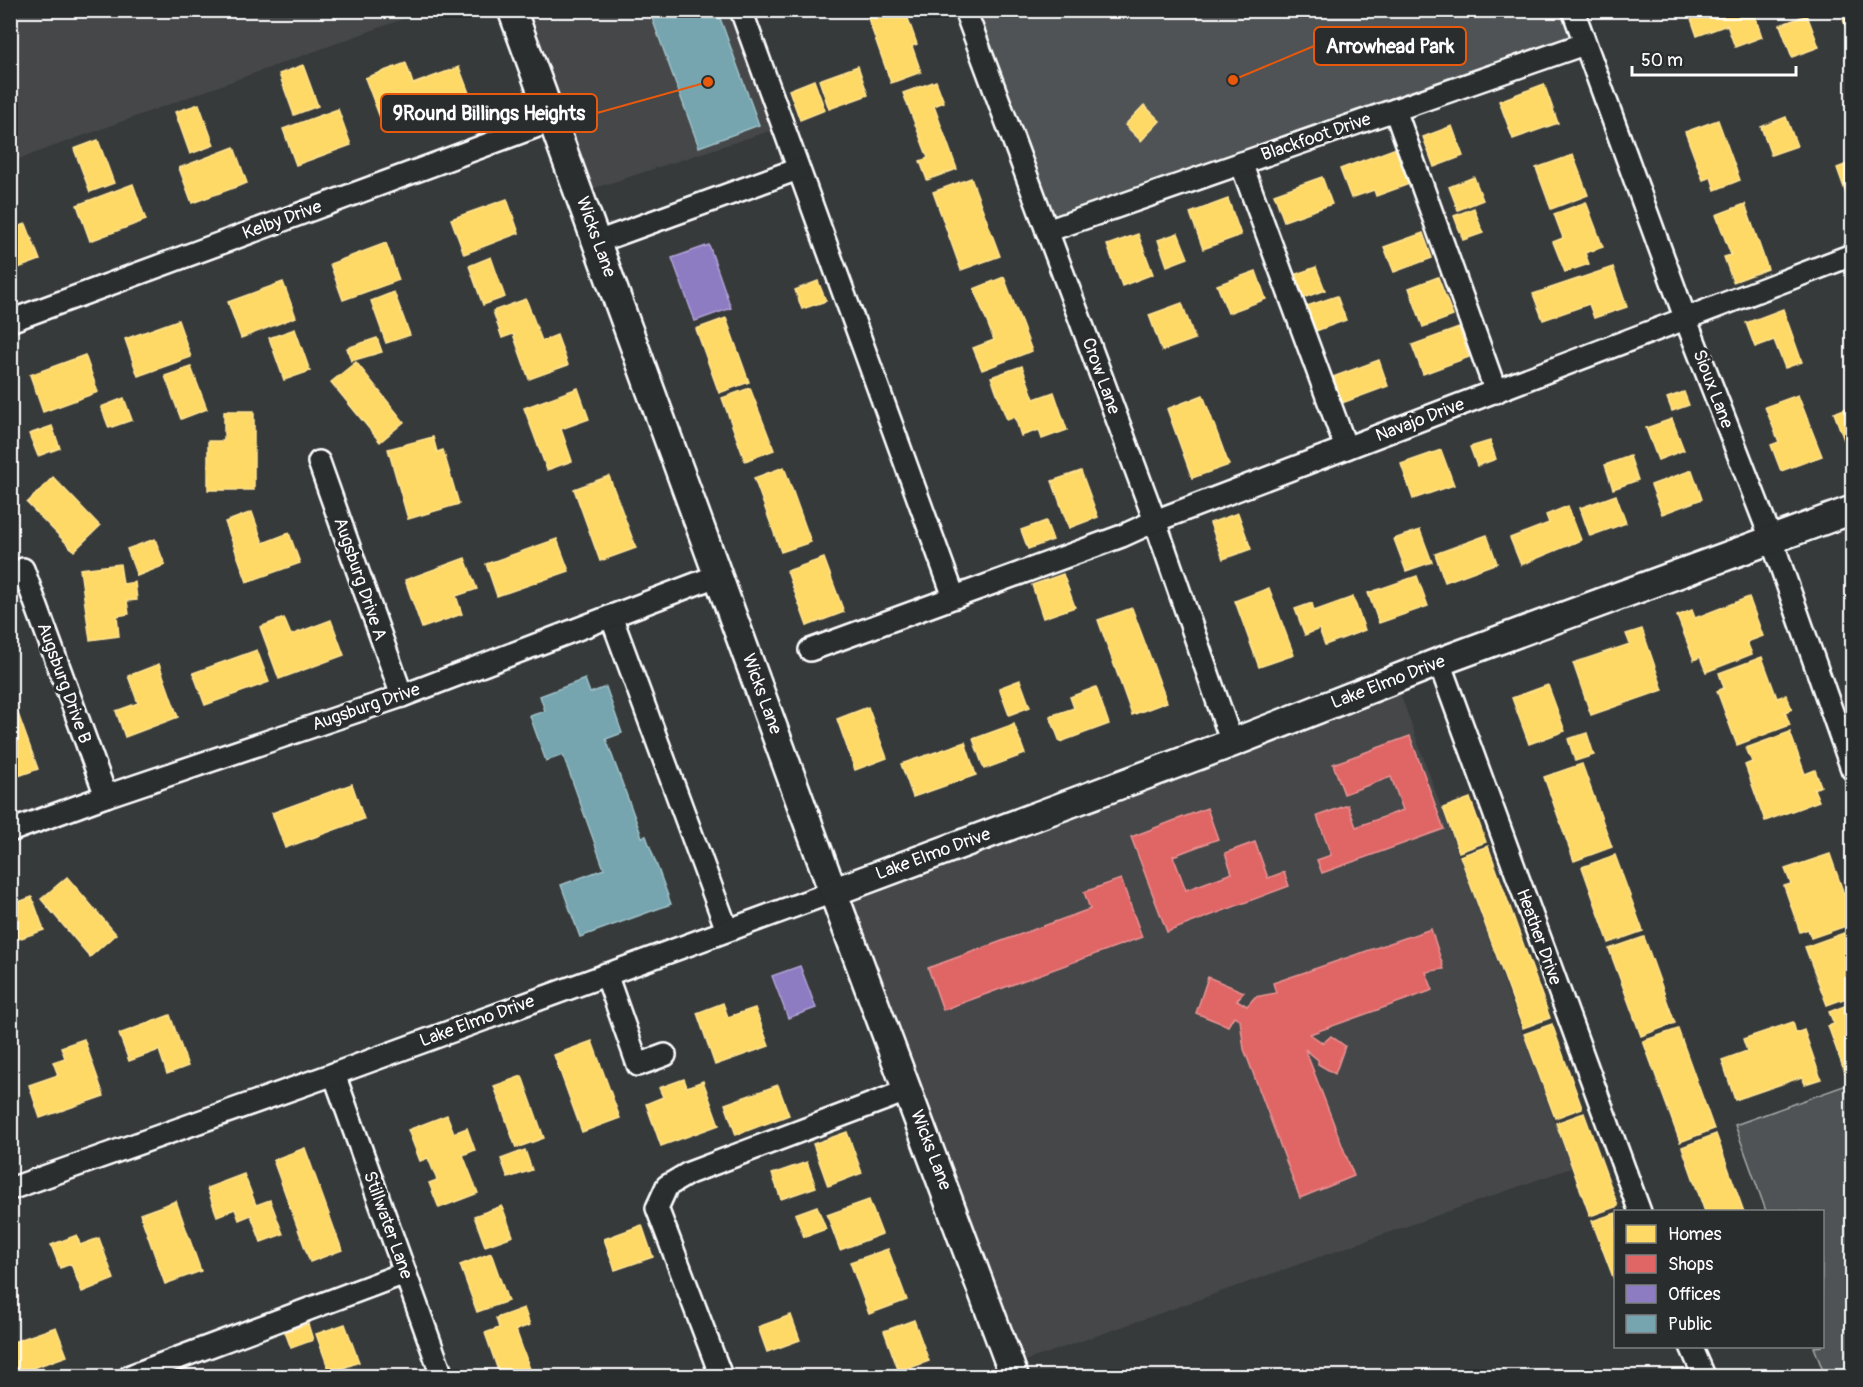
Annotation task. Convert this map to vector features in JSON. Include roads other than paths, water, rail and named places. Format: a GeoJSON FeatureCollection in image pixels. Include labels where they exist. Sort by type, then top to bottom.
{"type":"FeatureCollection","features":[{"type":"Feature","properties":{"kind":"main road","name":"Wicks Lane"},"geometry":{"type":"LineString","coordinates":[[512,10],[554,120],[833,892],[909,1090],[1014,1377]]}},
{"type":"Feature","properties":{"kind":"main road","name":"Lake Elmo Drive"},"geometry":{"type":"LineString","coordinates":[[833,892],[1232,743],[1438,662],[1852,510]]}},
{"type":"Feature","properties":{"kind":"street"},"geometry":{"type":"LineString","coordinates":[[741,10],[954,597]]}},
{"type":"Feature","properties":{"kind":"street","name":"Crow Lane"},"geometry":{"type":"LineString","coordinates":[[965,10],[1155,520],[1232,743]]}},
{"type":"Feature","properties":{"kind":"street","name":"Sioux Lane"},"geometry":{"type":"LineString","coordinates":[[1573,10],[1686,320],[1772,541],[1852,769]]}},
{"type":"Feature","properties":{"kind":"street","name":"Blackfoot Drive"},"geometry":{"type":"LineString","coordinates":[[1047,231],[1584,44]]}},
{"type":"Feature","properties":{"kind":"street"},"geometry":{"type":"LineString","coordinates":[[1395,110],[1496,392]]}},
{"type":"Feature","properties":{"kind":"street","name":"Kelby Drive"},"geometry":{"type":"LineString","coordinates":[[10,321],[554,120]]}},
{"type":"Feature","properties":{"kind":"street"},"geometry":{"type":"LineString","coordinates":[[1241,163],[1346,448]]}},
{"type":"Feature","properties":{"kind":"street"},"geometry":{"type":"LineString","coordinates":[[597,242],[798,169]]}},
{"type":"Feature","properties":{"kind":"street","name":"Navajo Drive"},"geometry":{"type":"LineString","coordinates":[[810,650],[1122,536],[1155,520],[1852,255]]}},
{"type":"Feature","properties":{"kind":"street","name":"Augsburg Drive A"},"geometry":{"type":"LineString","coordinates":[[319,462],[402,696]]}},
{"type":"Feature","properties":{"kind":"street","name":"Augsburg Drive B"},"geometry":{"type":"LineString","coordinates":[[23,569],[106,796]]}},
{"type":"Feature","properties":{"kind":"street","name":"Augsburg Drive"},"geometry":{"type":"LineString","coordinates":[[10,831],[106,796],[402,696],[719,574]]}},
{"type":"Feature","properties":{"kind":"street"},"geometry":{"type":"LineString","coordinates":[[611,616],[727,930]]}},
{"type":"Feature","properties":{"kind":"street","name":"Heather Drive"},"geometry":{"type":"LineString","coordinates":[[1438,662],[1639,1210]]}},
{"type":"Feature","properties":{"kind":"street","name":"Lake Elmo Drive"},"geometry":{"type":"LineString","coordinates":[[10,1189],[334,1074],[833,892]]}},
{"type":"Feature","properties":{"kind":"street"},"geometry":{"type":"LineString","coordinates":[[606,974],[638,1065],[665,1055]]}},
{"type":"Feature","properties":{"kind":"street","name":"Stillwater Lane"},"geometry":{"type":"LineString","coordinates":[[334,1074],[442,1377]]}},
{"type":"Feature","properties":{"kind":"street"},"geometry":{"type":"LineString","coordinates":[[721,1377],[657,1208],[667,1186],[689,1173],[909,1090]]}},
{"type":"Feature","properties":{"kind":"street"},"geometry":{"type":"LineString","coordinates":[[130,1377],[162,1371],[405,1273]]}},
{"type":"Feature","properties":{"kind":"street"},"geometry":{"type":"LineString","coordinates":[[1691,1348],[1704,1377]]}},
{"type":"Feature","properties":{"kind":"place","name":"Arrowhead Park"},"geometry":{"type":"Point","coordinates":[1233,80]}},
{"type":"Feature","properties":{"kind":"place","name":"9Round Billings Heights"},"geometry":{"type":"Point","coordinates":[708,82]}}]}
